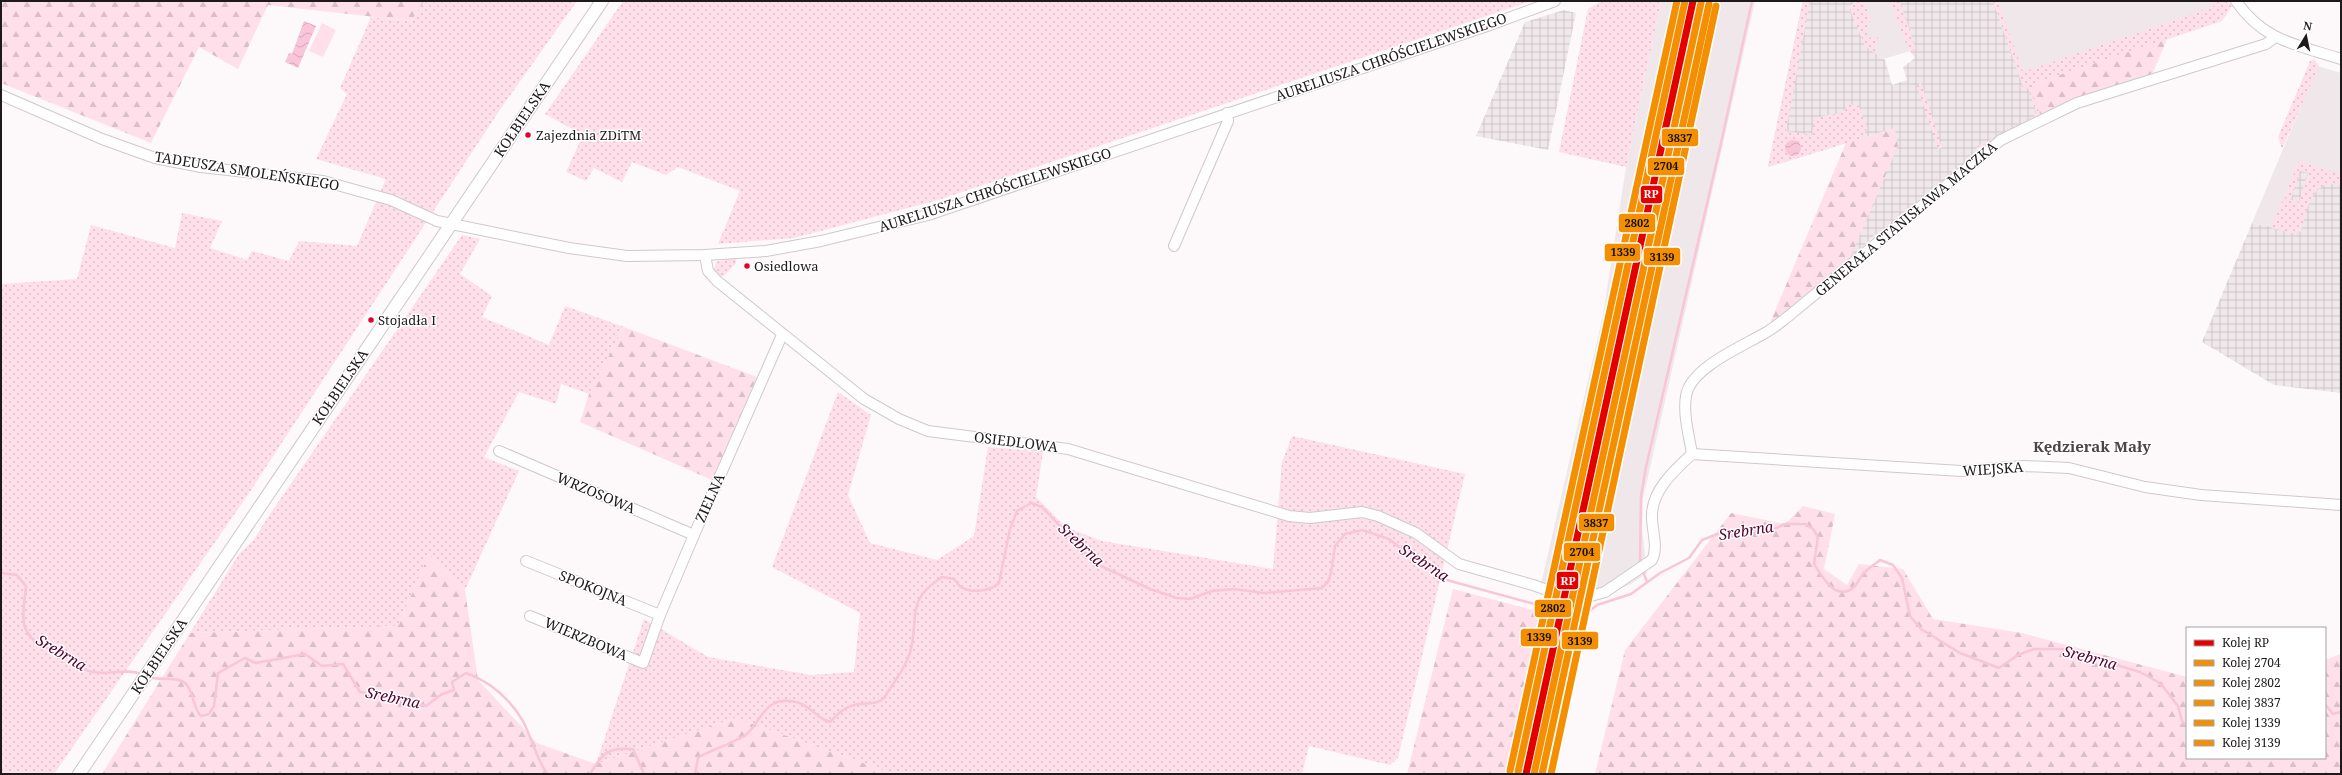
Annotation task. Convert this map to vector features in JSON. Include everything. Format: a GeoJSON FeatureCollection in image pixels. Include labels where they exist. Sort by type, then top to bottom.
{"type":"FeatureCollection","features":[{"type":"Feature","properties":{"kind":"main road","name":"KOŁBIELSKA"},"geometry":{"type":"LineString","coordinates":[[78,774],[602,1]]}},
{"type":"Feature","properties":{"kind":"street","name":"AURELIUSZA CHRÓŚCIELEWSKIEGO"},"geometry":{"type":"LineString","coordinates":[[451,225],[606,254],[660,257],[766,251],[821,241],[928,215],[1024,184],[1227,113],[1487,26],[1555,1]]}},
{"type":"Feature","properties":{"kind":"street"},"geometry":{"type":"LineString","coordinates":[[2236,1],[2246,16],[2274,38],[2341,59]]}},
{"type":"Feature","properties":{"kind":"street","name":"GENERAŁA STANISŁAWA MACZKA"},"geometry":{"type":"LineString","coordinates":[[1692,454],[1685,411],[1686,394],[1692,381],[1705,368],[1768,332],[1790,315],[2001,140],[2077,103],[2266,44],[2274,38]]}},
{"type":"Feature","properties":{"kind":"street","name":"TADEUSZA SMOLEŃSKIEGO"},"geometry":{"type":"LineString","coordinates":[[1,95],[102,139],[155,158],[201,167],[323,181],[391,200],[437,221],[451,225]]}},
{"type":"Feature","properties":{"kind":"street"},"geometry":{"type":"LineString","coordinates":[[1174,246],[1228,121],[1227,113]]}},
{"type":"Feature","properties":{"kind":"street","name":"OSIEDLOWA"},"geometry":{"type":"LineString","coordinates":[[705,255],[708,271],[714,279],[736,295],[782,335],[864,399],[899,420],[928,430],[1068,449],[1289,516],[1310,518],[1362,512],[1378,516],[1416,533],[1459,564],[1575,598],[1605,592],[1652,560],[1654,551],[1652,515],[1653,502],[1658,491],[1692,454]]}},
{"type":"Feature","properties":{"kind":"street","name":"ZIELNA"},"geometry":{"type":"LineString","coordinates":[[643,663],[660,615],[782,335]]}},
{"type":"Feature","properties":{"kind":"street","name":"WRZOSOWA"},"geometry":{"type":"LineString","coordinates":[[499,451],[694,535]]}},
{"type":"Feature","properties":{"kind":"street","name":"WIEJSKA"},"geometry":{"type":"LineString","coordinates":[[1692,454],[1961,471],[2024,466],[2069,468],[2145,488],[2209,495],[2341,505]]}},
{"type":"Feature","properties":{"kind":"street","name":"SPOKOJNA"},"geometry":{"type":"LineString","coordinates":[[526,562],[660,615]]}},
{"type":"Feature","properties":{"kind":"street","name":"WIERZBOWA"},"geometry":{"type":"LineString","coordinates":[[530,616],[643,663]]}},
{"type":"Feature","properties":{"kind":"shaded area"},"geometry":{"type":"Polygon","coordinates":[[[1661,1],[1755,1],[1643,499],[1642,528],[1647,573],[1631,584],[1596,598],[1557,603],[1539,593],[1603,315],[1626,167],[1661,1]]]}},
{"type":"Feature","properties":{"kind":"shaded area"},"geometry":{"type":"Polygon","coordinates":[[[1803,1],[1861,1],[1852,4],[1850,9],[1865,46],[1885,60],[1892,85],[1907,80],[1903,67],[1915,58],[1910,51],[1893,1],[1993,1],[2023,86],[2030,85],[2041,117],[1977,149],[1977,155],[1917,208],[1875,235],[1850,258],[1895,128],[1768,167],[1803,1]]]}},
{"type":"Feature","properties":{"kind":"shaded area"},"geometry":{"type":"Polygon","coordinates":[[[1861,1],[1893,1],[1910,51],[1884,59],[1865,46],[1850,9],[1861,1]]]}},
{"type":"Feature","properties":{"kind":"shaded area"},"geometry":{"type":"Polygon","coordinates":[[[1993,1],[2223,1],[2222,21],[2023,87],[1993,1]]]}},
{"type":"Feature","properties":{"kind":"shaded area"},"geometry":{"type":"Polygon","coordinates":[[[1564,10],[1576,13],[1548,150],[1476,136],[1525,22],[1564,10]]]}},
{"type":"Feature","properties":{"kind":"shaded area"},"geometry":{"type":"Polygon","coordinates":[[[2318,66],[2341,73],[2341,174],[2299,161],[2272,227],[2252,223],[2318,66]]]}},
{"type":"Feature","properties":{"kind":"shaded area"},"geometry":{"type":"Polygon","coordinates":[[[2299,161],[2341,174],[2341,393],[2274,385],[2202,342],[2252,223],[2272,227],[2299,161]]]}},
{"type":"Feature","properties":{"kind":"green space"},"geometry":{"type":"Polygon","coordinates":[[[1,1],[424,1],[411,21],[268,5],[238,69],[199,47],[151,143],[1,83],[1,1]]]}},
{"type":"Feature","properties":{"kind":"green space"},"geometry":{"type":"Polygon","coordinates":[[[424,1],[577,1],[499,111],[247,496],[54,774],[1,774],[1,284],[77,279],[91,225],[175,248],[182,213],[222,221],[210,248],[247,260],[252,251],[289,261],[299,241],[357,246],[386,179],[316,159],[347,94],[340,88],[371,17],[411,21],[424,1]]]}},
{"type":"Feature","properties":{"kind":"green space"},"geometry":{"type":"Polygon","coordinates":[[[623,1],[1531,1],[938,200],[794,238],[718,244],[740,191],[678,167],[666,175],[632,162],[622,182],[594,168],[586,181],[566,172],[583,135],[545,114],[623,1]]]}},
{"type":"Feature","properties":{"kind":"green space"},"geometry":{"type":"Polygon","coordinates":[[[1602,1],[1661,1],[1626,167],[1559,152],[1588,9],[1602,1]]]}},
{"type":"Feature","properties":{"kind":"green space"},"geometry":{"type":"Polygon","coordinates":[[[1803,1],[1810,1],[1786,131],[1812,135],[1814,120],[1822,116],[1841,113],[1849,104],[1859,106],[1867,127],[1863,138],[1768,167],[1803,1]]]}},
{"type":"Feature","properties":{"kind":"green space"},"geometry":{"type":"Polygon","coordinates":[[[1861,1],[1865,4],[1871,21],[1866,23],[1869,34],[1867,35],[1868,38],[1877,36],[1879,41],[1874,46],[1875,51],[1873,52],[1865,46],[1850,9],[1852,4],[1861,1]]]}},
{"type":"Feature","properties":{"kind":"green space"},"geometry":{"type":"Polygon","coordinates":[[[1890,1],[1900,1],[1916,49],[1909,51],[1890,1]]]}},
{"type":"Feature","properties":{"kind":"green space"},"geometry":{"type":"Polygon","coordinates":[[[1993,1],[1998,1],[2023,72],[2215,6],[2213,1],[2228,1],[2232,6],[2222,21],[2030,85],[2041,117],[1977,149],[1976,147],[2034,117],[2036,112],[2028,88],[2021,90],[2020,87],[2023,86],[1993,1]]]}},
{"type":"Feature","properties":{"kind":"green space"},"geometry":{"type":"Polygon","coordinates":[[[322,23],[336,30],[323,57],[309,51],[322,23]]]}},
{"type":"Feature","properties":{"kind":"green space"},"geometry":{"type":"Polygon","coordinates":[[[2167,39],[2151,77],[2041,117],[2030,85],[2167,39]]]}},
{"type":"Feature","properties":{"kind":"green space"},"geometry":{"type":"Polygon","coordinates":[[[2314,59],[2319,66],[2282,149],[2278,137],[2310,61],[2314,59]]]}},
{"type":"Feature","properties":{"kind":"green space"},"geometry":{"type":"Polygon","coordinates":[[[1921,82],[1942,148],[1938,149],[1917,86],[1921,82]]]}},
{"type":"Feature","properties":{"kind":"green space"},"geometry":{"type":"Polygon","coordinates":[[[1895,128],[1898,146],[1849,261],[1767,330],[1846,143],[1895,128]]]}},
{"type":"Feature","properties":{"kind":"green space"},"geometry":{"type":"Polygon","coordinates":[[[2299,161],[2341,174],[2341,186],[2331,184],[2323,186],[2317,191],[2312,197],[2301,231],[2297,234],[2271,228],[2284,198],[2299,202],[2308,173],[2300,171],[2291,199],[2284,197],[2299,161]]]}},
{"type":"Feature","properties":{"kind":"green space"},"geometry":{"type":"Polygon","coordinates":[[[462,235],[480,239],[460,274],[492,296],[482,317],[549,345],[565,306],[624,327],[589,394],[561,384],[556,404],[519,392],[484,457],[519,471],[465,590],[429,554],[398,626],[190,633],[239,554],[253,541],[462,235]]]}},
{"type":"Feature","properties":{"kind":"green space"},"geometry":{"type":"Polygon","coordinates":[[[733,257],[736,258],[736,263],[724,276],[719,277],[714,270],[716,262],[733,257]]]}},
{"type":"Feature","properties":{"kind":"green space"},"geometry":{"type":"Polygon","coordinates":[[[624,327],[757,377],[712,480],[580,422],[589,394],[624,327]]]}},
{"type":"Feature","properties":{"kind":"green space"},"geometry":{"type":"Polygon","coordinates":[[[838,392],[871,415],[848,495],[870,543],[937,560],[974,536],[988,447],[1043,452],[1036,497],[1066,527],[1102,541],[1273,569],[1282,462],[1292,436],[1465,474],[1398,758],[1390,765],[1309,746],[1302,774],[894,774],[736,718],[596,764],[644,619],[708,657],[811,675],[854,672],[860,613],[772,567],[838,392]]]}},
{"type":"Feature","properties":{"kind":"green space"},"geometry":{"type":"Polygon","coordinates":[[[1803,506],[1835,514],[1824,569],[1847,585],[1859,564],[1903,569],[1933,619],[2022,633],[2186,677],[2186,759],[2326,759],[2326,660],[2341,654],[2341,774],[1595,774],[1625,650],[1731,513],[1785,524],[1803,506]]]}},
{"type":"Feature","properties":{"kind":"green space"},"geometry":{"type":"Polygon","coordinates":[[[429,554],[465,590],[478,680],[537,743],[596,764],[736,718],[894,774],[102,774],[190,633],[398,626],[429,554]]]}},
{"type":"Feature","properties":{"kind":"green space"},"geometry":{"type":"Polygon","coordinates":[[[1453,589],[1555,616],[1521,774],[1407,774],[1453,589]]]}},
{"type":"Feature","properties":{"kind":"water"},"geometry":{"type":"Polygon","coordinates":[[[304,21],[316,26],[298,68],[285,62],[289,53],[292,54],[304,21]]]}},
{"type":"Feature","properties":{"kind":"water"},"geometry":{"type":"Polygon","coordinates":[[[1790,140],[1796,140],[1801,145],[1799,154],[1796,156],[1790,156],[1785,151],[1785,145],[1790,140]]]}},
{"type":"Feature","properties":{"kind":"waterway"},"geometry":{"type":"LineString","coordinates":[[1640,563],[1641,496],[1646,467],[1721,143],[1752,1]]}},
{"type":"Feature","properties":{"kind":"waterway","name":"Srebrna"},"geometry":{"type":"LineString","coordinates":[[695,774],[698,758],[744,736],[750,731],[764,712],[776,703],[785,701],[801,703],[821,718],[830,722],[850,706],[873,703],[884,698],[903,668],[909,655],[916,608],[923,593],[942,577],[954,579],[959,585],[974,591],[986,590],[999,583],[1010,529],[1017,511],[1031,503],[1042,507],[1089,557],[1101,566],[1150,589],[1177,598],[1190,599],[1212,591],[1233,589],[1264,593],[1322,588],[1328,582],[1331,573],[1335,546],[1345,534],[1362,530],[1389,539],[1404,551],[1422,559],[1443,579],[1582,617],[1597,605],[1631,594],[1660,573],[1689,558],[1702,540],[1720,533],[1774,529],[1785,524],[1805,524],[1813,529],[1818,537],[1814,564],[1825,581],[1836,590],[1841,592],[1847,591],[1854,587],[1865,572],[1880,560],[1893,565],[1902,578],[1910,616],[1921,629],[1960,653],[1999,668],[2018,655],[2034,649],[2062,649],[2140,672],[2158,682],[2164,688],[2178,706],[2182,721],[2186,725]]}},
{"type":"Feature","properties":{"kind":"waterway"},"geometry":{"type":"LineString","coordinates":[[1643,571],[1647,582]]}},
{"type":"Feature","properties":{"kind":"waterway","name":"Srebrna"},"geometry":{"type":"LineString","coordinates":[[1,573],[17,575],[26,586],[23,613],[25,628],[35,641],[47,648],[65,653],[89,671],[99,673],[136,672],[142,674]]}},
{"type":"Feature","properties":{"kind":"waterway","name":"Srebrna"},"geometry":{"type":"LineString","coordinates":[[148,677],[157,679],[173,679],[185,683],[188,686],[196,709],[201,716],[209,714],[214,706],[218,673],[245,658],[256,663],[305,654],[322,666],[343,664],[360,692],[426,706],[442,694],[454,690],[452,682],[466,673],[491,686],[512,705],[523,721],[547,774]]}},
{"type":"Feature","properties":{"kind":"waterway","name":"Srebrna"},"geometry":{"type":"LineString","coordinates":[[2326,705],[2333,714],[2341,712]]}},
{"type":"Feature","properties":{"kind":"waterway","name":"Srebrna"},"geometry":{"type":"LineString","coordinates":[[590,774],[602,756],[611,750],[617,749],[633,749],[644,774]]}},
{"type":"Feature","properties":{"kind":"railway"},"geometry":{"type":"LineString","coordinates":[[1689,23],[1693,1]]}},
{"type":"Feature","properties":{"kind":"rail line","name":"1339"},"geometry":{"type":"LineString","coordinates":[[1510,771],[1677,1]]}},
{"type":"Feature","properties":{"kind":"rail line","name":"2802"},"geometry":{"type":"LineString","coordinates":[[1518,772],[1685,1]]}},
{"type":"Feature","properties":{"kind":"rail line","name":"RP"},"geometry":{"type":"LineString","coordinates":[[1526,774],[1693,1]]}},
{"type":"Feature","properties":{"kind":"rail line","name":"2704"},"geometry":{"type":"LineString","coordinates":[[1534,774],[1701,3]]}},
{"type":"Feature","properties":{"kind":"rail line","name":"3837"},"geometry":{"type":"LineString","coordinates":[[1542,774],[1709,4]]}},
{"type":"Feature","properties":{"kind":"rail line","name":"3139"},"geometry":{"type":"LineString","coordinates":[[1551,774],[1716,6]]}},
{"type":"Feature","properties":{"kind":"place","name":"Zajezdnia ZDiTM"},"geometry":{"type":"Point","coordinates":[528,135]}},
{"type":"Feature","properties":{"kind":"place","name":"Osiedlowa"},"geometry":{"type":"Point","coordinates":[747,266]}},
{"type":"Feature","properties":{"kind":"place","name":"Stojadła I"},"geometry":{"type":"Point","coordinates":[371,320]}},
{"type":"Feature","properties":{"kind":"district","name":"Kędzierak Mały"},"geometry":{"type":"Point","coordinates":[2092,447]}}]}
